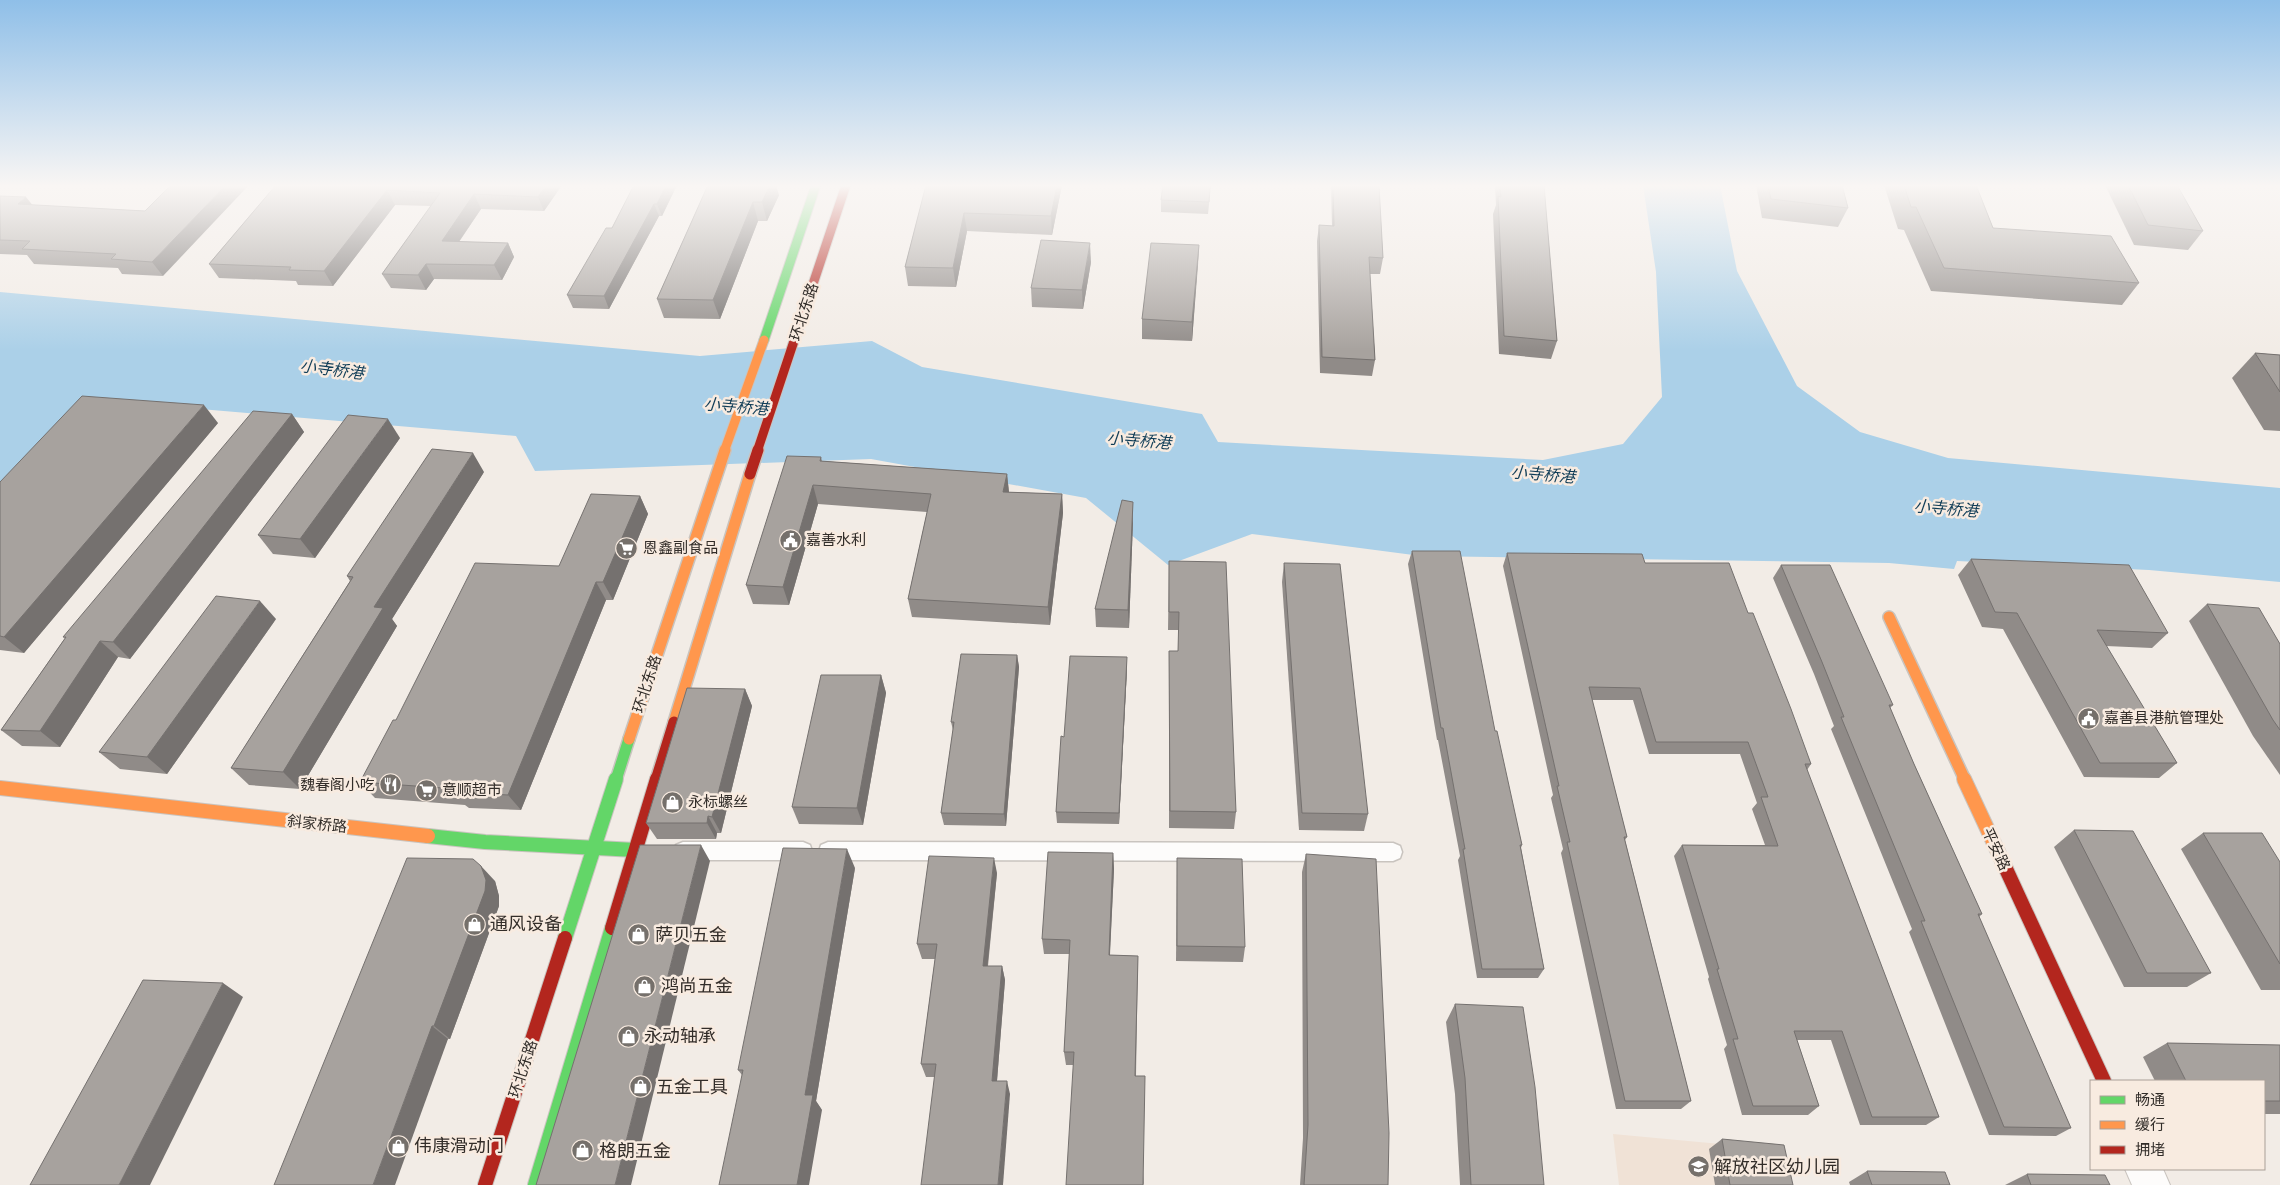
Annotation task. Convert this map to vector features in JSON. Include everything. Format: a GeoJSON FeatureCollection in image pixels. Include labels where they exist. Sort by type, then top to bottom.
{"type":"FeatureCollection","features":[{"type":"Feature","properties":{"kind":"street","name":"环北东路"},"geometry":{"type":"LineString","coordinates":[[485,1185],[701,517],[798,240]]}},
{"type":"Feature","properties":{"kind":"street","name":"环北东路"},"geometry":{"type":"LineString","coordinates":[[535,1185],[736,515],[828,240]]}},
{"type":"Feature","properties":{"kind":"street","name":"平安路"},"geometry":{"type":"LineString","coordinates":[[1889,617],[2104,1080]]}},
{"type":"Feature","properties":{"kind":"street","name":"斜家桥路"},"geometry":{"type":"LineString","coordinates":[[0,788],[485,842],[635,850]]}},
{"type":"Feature","properties":{"kind":"street"},"geometry":{"type":"LineString","coordinates":[[2144,1170],[2151,1185]]}},
{"type":"Feature","properties":{"kind":"lane"},"geometry":{"type":"LineString","coordinates":[[635,850],[1393,852]]}},
{"type":"Feature","properties":{"kind":"shaded area","name":"解放社区幼儿园"},"geometry":{"type":"Polygon","coordinates":[[[1613,1134],[1774,1149],[1782,1185],[1619,1185],[1613,1134]]]}},
{"type":"Feature","properties":{"kind":"water","name":"小寺桥港"},"geometry":{"type":"Polygon","coordinates":[[[1651,240],[1731,240],[1737,271],[1797,386],[1860,432],[1948,458],[2280,488],[2280,582],[2149,570],[1957,561],[1954,569],[1889,563],[1421,556],[1252,534],[1168,565],[1086,498],[871,459],[535,471],[516,436],[106,401],[0,497],[0,292],[700,356],[872,341],[922,367],[1202,414],[1218,442],[1543,460],[1623,444],[1662,397],[1656,272],[1651,240]]]}},
{"type":"Feature","properties":{"kind":"building"},"geometry":{"type":"Polygon","coordinates":[[[9,240],[173,240],[152,262],[111,259],[116,254],[22,249],[30,241],[9,240]]]}},
{"type":"Feature","properties":{"kind":"building"},"geometry":{"type":"Polygon","coordinates":[[[229,240],[348,240],[324,271],[289,270],[291,267],[209,264],[229,240]]]}},
{"type":"Feature","properties":{"kind":"building"},"geometry":{"type":"Polygon","coordinates":[[[406,240],[508,243],[494,265],[426,264],[418,275],[382,274],[406,240]]]}},
{"type":"Feature","properties":{"kind":"building"},"geometry":{"type":"Polygon","coordinates":[[[599,240],[634,240],[604,296],[567,295],[599,240]]]}},
{"type":"Feature","properties":{"kind":"building"},"geometry":{"type":"Polygon","coordinates":[[[683,240],[737,240],[713,300],[657,299],[683,240]]]}},
{"type":"Feature","properties":{"kind":"building"},"geometry":{"type":"Polygon","coordinates":[[[912,240],[959,240],[953,268],[905,267],[912,240]]]}},
{"type":"Feature","properties":{"kind":"building"},"geometry":{"type":"Polygon","coordinates":[[[1041,240],[1090,243],[1082,290],[1031,288],[1041,240]]]}},
{"type":"Feature","properties":{"kind":"building"},"geometry":{"type":"Polygon","coordinates":[[[1319,240],[1382,240],[1383,258],[1369,257],[1375,360],[1322,357],[1319,240]]]}},
{"type":"Feature","properties":{"kind":"building"},"geometry":{"type":"Polygon","coordinates":[[[1500,240],[1549,240],[1557,341],[1504,336],[1500,240]]]}},
{"type":"Feature","properties":{"kind":"building"},"geometry":{"type":"Polygon","coordinates":[[[1931,240],[2114,240],[2139,283],[1944,268],[1931,240]]]}},
{"type":"Feature","properties":{"kind":"building"},"geometry":{"type":"Polygon","coordinates":[[[1151,243],[1199,245],[1192,322],[1142,319],[1151,243]]]}},
{"type":"Feature","properties":{"kind":"building"},"geometry":{"type":"Polygon","coordinates":[[[2255,353],[2280,355],[2280,392],[2255,353]]]}},
{"type":"Feature","properties":{"kind":"building"},"geometry":{"type":"Polygon","coordinates":[[[82,396],[204,405],[4,637],[0,636],[0,482],[82,396]]]}},
{"type":"Feature","properties":{"kind":"building"},"geometry":{"type":"Polygon","coordinates":[[[253,411],[292,414],[113,642],[100,641],[40,731],[1,730],[66,637],[63,637],[253,411]]]}},
{"type":"Feature","properties":{"kind":"building"},"geometry":{"type":"Polygon","coordinates":[[[348,415],[388,419],[300,539],[258,535],[348,415]]]}},
{"type":"Feature","properties":{"kind":"building"},"geometry":{"type":"Polygon","coordinates":[[[432,449],[473,453],[374,607],[383,608],[283,772],[231,768],[353,577],[347,576],[432,449]]]}},
{"type":"Feature","properties":{"kind":"building"},"geometry":{"type":"Polygon","coordinates":[[[787,456],[821,457],[820,461],[1007,474],[1003,492],[1062,494],[1048,607],[908,599],[931,494],[813,485],[783,587],[746,585],[787,456]]]}},
{"type":"Feature","properties":{"kind":"building"},"geometry":{"type":"Polygon","coordinates":[[[591,494],[640,496],[603,582],[596,582],[508,795],[455,792],[457,789],[360,782],[393,720],[396,720],[475,563],[559,566],[591,494]]]}},
{"type":"Feature","properties":{"kind":"building"},"geometry":{"type":"Polygon","coordinates":[[[1122,500],[1133,502],[1128,610],[1095,609],[1122,500]]]}},
{"type":"Feature","properties":{"kind":"building"},"geometry":{"type":"Polygon","coordinates":[[[1412,551],[1460,551],[1495,731],[1497,731],[1522,845],[1520,845],[1544,969],[1482,969],[1463,849],[1465,849],[1443,728],[1441,728],[1412,551]]]}},
{"type":"Feature","properties":{"kind":"building"},"geometry":{"type":"Polygon","coordinates":[[[1507,553],[1642,554],[1645,563],[1729,563],[1748,613],[1753,613],[1791,709],[1811,764],[1805,764],[1939,1117],[1872,1117],[1842,1031],[1794,1031],[1819,1106],[1753,1106],[1733,1039],[1738,1039],[1717,969],[1719,969],[1682,845],[1778,846],[1761,797],[1768,797],[1748,742],[1656,742],[1640,688],[1589,687],[1627,837],[1624,837],[1691,1101],[1625,1101],[1567,842],[1570,842],[1557,786],[1559,786],[1507,553]]]}},
{"type":"Feature","properties":{"kind":"building"},"geometry":{"type":"Polygon","coordinates":[[[1971,559],[2129,565],[2168,633],[2097,630],[2177,763],[2100,763],[2017,613],[1995,612],[1971,559]]]}},
{"type":"Feature","properties":{"kind":"building"},"geometry":{"type":"Polygon","coordinates":[[[1169,561],[1226,562],[1236,812],[1170,811],[1169,651],[1178,651],[1179,612],[1169,612],[1169,561]]]}},
{"type":"Feature","properties":{"kind":"building"},"geometry":{"type":"Polygon","coordinates":[[[1284,563],[1340,564],[1368,814],[1302,813],[1284,563]]]}},
{"type":"Feature","properties":{"kind":"building"},"geometry":{"type":"Polygon","coordinates":[[[1781,565],[1830,565],[1893,705],[1889,705],[1982,914],[1978,914],[2071,1128],[2004,1127],[1921,921],[1925,921],[1841,717],[1844,717],[1822,662],[1781,565]]]}},
{"type":"Feature","properties":{"kind":"building"},"geometry":{"type":"Polygon","coordinates":[[[216,596],[260,601],[147,757],[99,752],[216,596]]]}},
{"type":"Feature","properties":{"kind":"building"},"geometry":{"type":"Polygon","coordinates":[[[2207,604],[2259,608],[2280,644],[2280,730],[2273,720],[2207,604]]]}},
{"type":"Feature","properties":{"kind":"building"},"geometry":{"type":"Polygon","coordinates":[[[961,654],[1017,655],[1004,814],[941,813],[954,722],[951,722],[961,654]]]}},
{"type":"Feature","properties":{"kind":"building"},"geometry":{"type":"Polygon","coordinates":[[[1070,656],[1127,657],[1119,813],[1056,812],[1061,736],[1064,737],[1070,656]]]}},
{"type":"Feature","properties":{"kind":"building"},"geometry":{"type":"Polygon","coordinates":[[[821,675],[881,675],[857,808],[792,807],[821,675]]]}},
{"type":"Feature","properties":{"kind":"building"},"geometry":{"type":"Polygon","coordinates":[[[687,688],[745,689],[712,817],[708,816],[707,823],[646,823],[687,688]]]}},
{"type":"Feature","properties":{"kind":"building"},"geometry":{"type":"Polygon","coordinates":[[[2074,830],[2133,831],[2211,973],[2147,973],[2074,830]]]}},
{"type":"Feature","properties":{"kind":"building"},"geometry":{"type":"Polygon","coordinates":[[[2203,833],[2262,833],[2280,862],[2280,964],[2203,833]]]}},
{"type":"Feature","properties":{"kind":"building"},"geometry":{"type":"Polygon","coordinates":[[[640,845],[701,845],[615,1185],[536,1185],[640,845]]]}},
{"type":"Feature","properties":{"kind":"building"},"geometry":{"type":"Polygon","coordinates":[[[783,848],[847,849],[805,1095],[813,1095],[797,1185],[719,1185],[743,1070],[738,1070],[783,848]]]}},
{"type":"Feature","properties":{"kind":"building"},"geometry":{"type":"Polygon","coordinates":[[[1048,852],[1113,853],[1109,955],[1138,956],[1135,1076],[1145,1076],[1143,1185],[1066,1185],[1074,1052],[1064,1052],[1070,940],[1042,939],[1048,852]]]}},
{"type":"Feature","properties":{"kind":"building"},"geometry":{"type":"Polygon","coordinates":[[[1306,854],[1376,859],[1389,1133],[1388,1185],[1304,1185],[1308,1125],[1306,854]]]}},
{"type":"Feature","properties":{"kind":"building"},"geometry":{"type":"Polygon","coordinates":[[[929,856],[994,858],[983,966],[1002,966],[992,1081],[1007,1081],[998,1185],[921,1185],[936,1064],[921,1064],[937,944],[917,944],[929,856]]]}},
{"type":"Feature","properties":{"kind":"building"},"geometry":{"type":"Polygon","coordinates":[[[407,858],[473,859],[481,866],[486,880],[485,891],[373,1185],[274,1185],[407,858]]]}},
{"type":"Feature","properties":{"kind":"building"},"geometry":{"type":"Polygon","coordinates":[[[1177,858],[1242,859],[1245,947],[1177,946],[1177,858]]]}},
{"type":"Feature","properties":{"kind":"building"},"geometry":{"type":"Polygon","coordinates":[[[143,980],[223,983],[119,1185],[30,1185],[143,980]]]}},
{"type":"Feature","properties":{"kind":"building"},"geometry":{"type":"Polygon","coordinates":[[[1455,1004],[1523,1007],[1535,1087],[1544,1185],[1471,1185],[1465,1078],[1455,1004]]]}},
{"type":"Feature","properties":{"kind":"building"},"geometry":{"type":"Polygon","coordinates":[[[2167,1043],[2280,1045],[2280,1101],[2265,1101],[2265,1080],[2186,1080],[2167,1043]]]}},
{"type":"Feature","properties":{"kind":"building"},"geometry":{"type":"Polygon","coordinates":[[[1722,1139],[1784,1145],[1793,1185],[1730,1185],[1722,1139]]]}},
{"type":"Feature","properties":{"kind":"building"},"geometry":{"type":"Polygon","coordinates":[[[1867,1171],[1945,1172],[1950,1185],[1872,1185],[1867,1171]]]}},
{"type":"Feature","properties":{"kind":"building"},"geometry":{"type":"Polygon","coordinates":[[[2027,1174],[2105,1175],[2110,1185],[2031,1185],[2027,1174]]]}},
{"type":"Feature","properties":{"kind":"traffic: fast"},"geometry":{"type":"LineString","coordinates":[[764,340],[797,240]]}},
{"type":"Feature","properties":{"kind":"traffic: fast"},"geometry":{"type":"LineString","coordinates":[[565,938],[629,739]]}},
{"type":"Feature","properties":{"kind":"traffic: fast"},"geometry":{"type":"LineString","coordinates":[[428,836],[485,842],[635,850]]}},
{"type":"Feature","properties":{"kind":"traffic: fast"},"geometry":{"type":"LineString","coordinates":[[535,1185],[612,928]]}},
{"type":"Feature","properties":{"kind":"traffic: slow"},"geometry":{"type":"LineString","coordinates":[[629,739],[701,517],[764,340]]}},
{"type":"Feature","properties":{"kind":"traffic: slow"},"geometry":{"type":"LineString","coordinates":[[674,722],[750,474]]}},
{"type":"Feature","properties":{"kind":"traffic: slow"},"geometry":{"type":"LineString","coordinates":[[1889,617],[2006,869]]}},
{"type":"Feature","properties":{"kind":"traffic: slow"},"geometry":{"type":"LineString","coordinates":[[0,788],[428,836]]}},
{"type":"Feature","properties":{"kind":"traffic: jam"},"geometry":{"type":"LineString","coordinates":[[750,474],[828,240]]}},
{"type":"Feature","properties":{"kind":"traffic: jam"},"geometry":{"type":"LineString","coordinates":[[612,928],[674,722]]}},
{"type":"Feature","properties":{"kind":"traffic: jam"},"geometry":{"type":"LineString","coordinates":[[2006,869],[2104,1080]]}},
{"type":"Feature","properties":{"kind":"traffic: jam"},"geometry":{"type":"LineString","coordinates":[[485,1185],[565,938]]}},
{"type":"Feature","properties":{"kind":"place","name":"嘉善水利"},"geometry":{"type":"Point","coordinates":[790,540]}},
{"type":"Feature","properties":{"kind":"place","name":"恩鑫副食品"},"geometry":{"type":"Point","coordinates":[627,548]}},
{"type":"Feature","properties":{"kind":"place","name":"嘉善县港航管理处"},"geometry":{"type":"Point","coordinates":[2088,718]}},
{"type":"Feature","properties":{"kind":"place","name":"魏春阁小吃"},"geometry":{"type":"Point","coordinates":[391,785]}},
{"type":"Feature","properties":{"kind":"place","name":"意顺超市"},"geometry":{"type":"Point","coordinates":[426,790]}},
{"type":"Feature","properties":{"kind":"place","name":"永标螺丝"},"geometry":{"type":"Point","coordinates":[672,802]}},
{"type":"Feature","properties":{"kind":"place","name":"通风设备"},"geometry":{"type":"Point","coordinates":[474,924]}},
{"type":"Feature","properties":{"kind":"place","name":"萨贝五金"},"geometry":{"type":"Point","coordinates":[639,935]}},
{"type":"Feature","properties":{"kind":"place","name":"鸿尚五金"},"geometry":{"type":"Point","coordinates":[645,986]}},
{"type":"Feature","properties":{"kind":"place","name":"永动轴承"},"geometry":{"type":"Point","coordinates":[628,1036]}},
{"type":"Feature","properties":{"kind":"place","name":"五金工具"},"geometry":{"type":"Point","coordinates":[640,1087]}},
{"type":"Feature","properties":{"kind":"place","name":"伟康滑动门"},"geometry":{"type":"Point","coordinates":[398,1146]}},
{"type":"Feature","properties":{"kind":"place","name":"格朗五金"},"geometry":{"type":"Point","coordinates":[583,1151]}},
{"type":"Feature","properties":{"kind":"place","name":"解放社区幼儿园"},"geometry":{"type":"Point","coordinates":[1698,1167]}}]}
